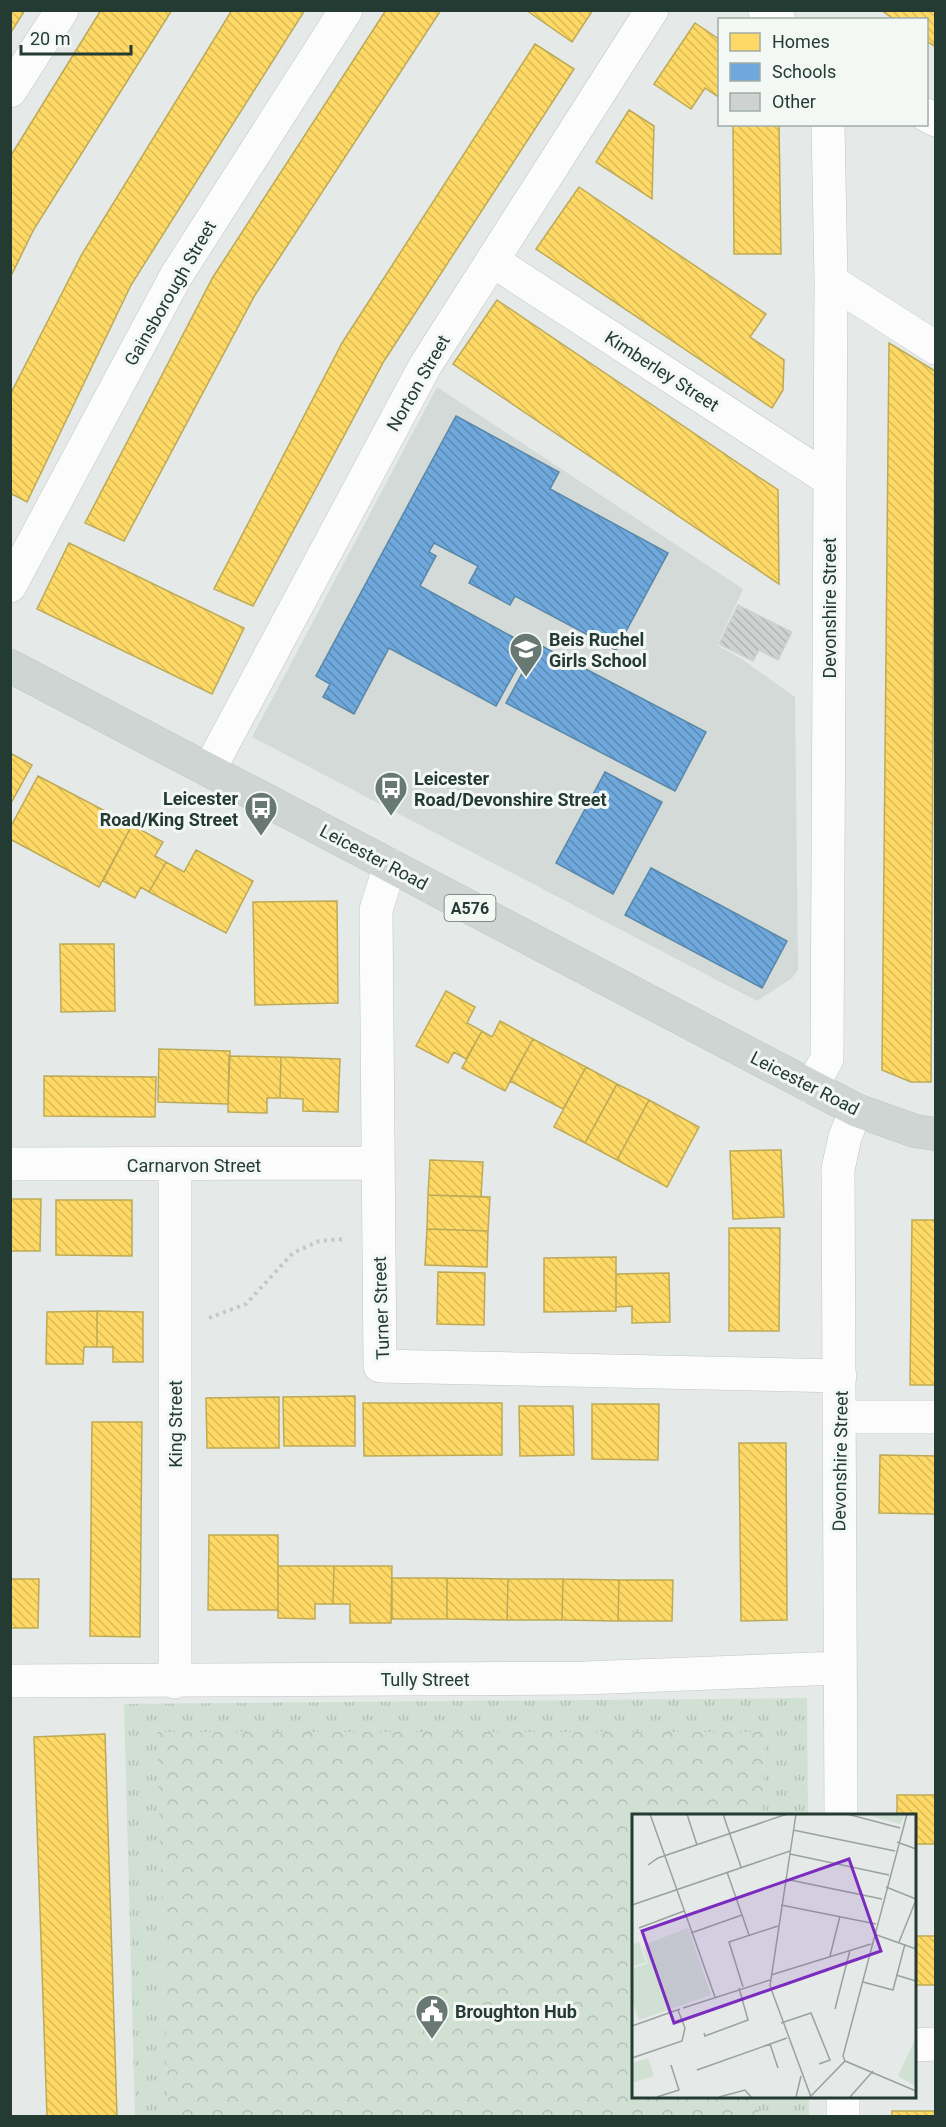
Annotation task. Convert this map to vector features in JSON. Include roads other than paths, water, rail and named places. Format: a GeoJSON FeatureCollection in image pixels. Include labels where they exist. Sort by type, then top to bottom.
{"type":"FeatureCollection","features":[{"type":"Feature","properties":{"kind":"main road","name":"Leicester Road"},"geometry":{"type":"LineString","coordinates":[[10,666],[856,1110],[915,1131],[936,1134]]}},
{"type":"Feature","properties":{"kind":"street"},"geometry":{"type":"LineString","coordinates":[[10,91],[62,10]]}},
{"type":"Feature","properties":{"kind":"street","name":"Gainsborough Street"},"geometry":{"type":"LineString","coordinates":[[10,586],[176,276],[346,10]]}},
{"type":"Feature","properties":{"kind":"street","name":"Norton Street"},"geometry":{"type":"LineString","coordinates":[[209,770],[425,366],[652,10]]}},
{"type":"Feature","properties":{"kind":"street","name":"Devonshire Street"},"geometry":{"type":"LineString","coordinates":[[811,1087],[827,1059],[831,281],[828,126]]}},
{"type":"Feature","properties":{"kind":"street","name":"Kimberley Street"},"geometry":{"type":"LineString","coordinates":[[493,261],[830,480]]}},
{"type":"Feature","properties":{"kind":"street"},"geometry":{"type":"LineString","coordinates":[[831,281],[936,348]]}},
{"type":"Feature","properties":{"kind":"street","name":"Turner Street"},"geometry":{"type":"LineString","coordinates":[[390,866],[376,910],[380,1366],[840,1376]]}},
{"type":"Feature","properties":{"kind":"street","name":"Devonshire Street"},"geometry":{"type":"LineString","coordinates":[[841,1814],[838,1668],[840,1376],[838,1169],[845,1137],[856,1110]]}},
{"type":"Feature","properties":{"kind":"street","name":"Carnarvon Street"},"geometry":{"type":"LineString","coordinates":[[10,1164],[175,1166],[378,1163]]}},
{"type":"Feature","properties":{"kind":"street","name":"King Street"},"geometry":{"type":"LineString","coordinates":[[175,1166],[175,1682]]}},
{"type":"Feature","properties":{"kind":"street"},"geometry":{"type":"LineString","coordinates":[[839,1417],[936,1417]]}},
{"type":"Feature","properties":{"kind":"street","name":"Tully Street"},"geometry":{"type":"LineString","coordinates":[[10,1681],[175,1682],[585,1678],[838,1668]]}},
{"type":"Feature","properties":{"kind":"street"},"geometry":{"type":"LineString","coordinates":[[916,2045],[936,2044]]}},
{"type":"Feature","properties":{"kind":"street"},"geometry":{"type":"LineString","coordinates":[[843,2097],[843,2116]]}},
{"type":"Feature","properties":{"kind":"place","name":"Beis Ruchel Girls School"},"geometry":{"type":"Point","coordinates":[526,678]}},
{"type":"Feature","properties":{"kind":"place","name":"Leicester Road/Devonshire Street"},"geometry":{"type":"Point","coordinates":[391,817]}},
{"type":"Feature","properties":{"kind":"place","name":"Leicester Road/King Street"},"geometry":{"type":"Point","coordinates":[261,837]}},
{"type":"Feature","properties":{"kind":"place","name":"Broughton Hub"},"geometry":{"type":"Point","coordinates":[432,2040]}}]}
